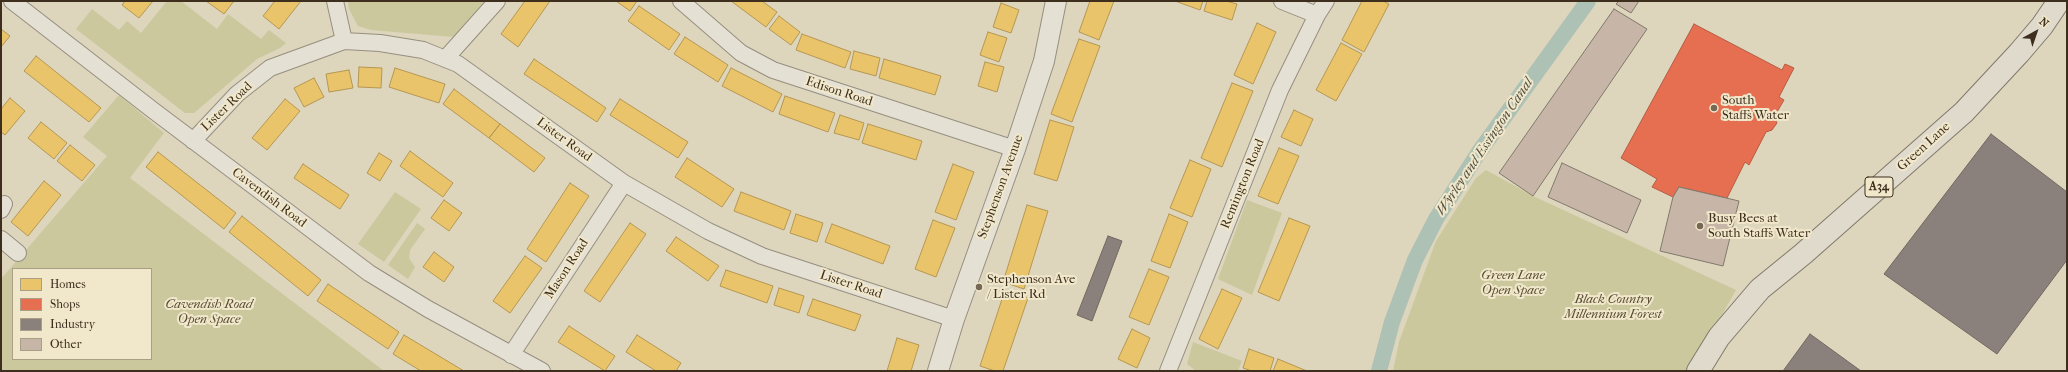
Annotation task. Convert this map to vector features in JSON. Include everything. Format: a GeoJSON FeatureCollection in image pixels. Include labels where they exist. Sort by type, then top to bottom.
{"type":"FeatureCollection","features":[{"type":"Feature","properties":{"kind":"highway","name":"Green Lane"},"geometry":{"type":"LineString","coordinates":[[1698,371],[1719,337],[1760,289],[1803,254],[1964,112],[2019,53],[2042,26],[2059,1]]}},
{"type":"Feature","properties":{"kind":"street","name":"Cavendish Road"},"geometry":{"type":"LineString","coordinates":[[12,1],[193,141],[369,273],[428,310],[542,371]]}},
{"type":"Feature","properties":{"kind":"street"},"geometry":{"type":"LineString","coordinates":[[335,1],[344,40]]}},
{"type":"Feature","properties":{"kind":"street"},"geometry":{"type":"LineString","coordinates":[[446,58],[497,1]]}},
{"type":"Feature","properties":{"kind":"street","name":"Edison Road"},"geometry":{"type":"LineString","coordinates":[[681,1],[741,53],[773,70],[1015,149]]}},
{"type":"Feature","properties":{"kind":"street","name":"Stephenson Avenue"},"geometry":{"type":"LineString","coordinates":[[938,371],[954,319],[1015,149],[1044,61],[1056,1]]}},
{"type":"Feature","properties":{"kind":"street"},"geometry":{"type":"LineString","coordinates":[[1282,1],[1317,15]]}},
{"type":"Feature","properties":{"kind":"street","name":"Remington Road"},"geometry":{"type":"LineString","coordinates":[[1168,371],[1280,90],[1317,15],[1326,1]]}},
{"type":"Feature","properties":{"kind":"street","name":"Lister Road"},"geometry":{"type":"LineString","coordinates":[[193,141],[237,94],[270,68],[344,40],[380,42],[423,50],[458,64],[624,182],[708,231],[762,256],[954,319]]}},
{"type":"Feature","properties":{"kind":"street","name":"Mason Road"},"geometry":{"type":"LineString","coordinates":[[511,355],[624,182]]}},
{"type":"Feature","properties":{"kind":"street"},"geometry":{"type":"LineString","coordinates":[[1,239],[18,253]]}},
{"type":"Feature","properties":{"kind":"green space"},"geometry":{"type":"Polygon","coordinates":[[[167,1],[181,1],[217,29],[228,14],[261,39],[269,30],[286,43],[280,48],[257,59],[194,113],[185,113],[76,29],[92,9],[119,30],[127,21],[141,33],[167,1]]]}},
{"type":"Feature","properties":{"kind":"green space"},"geometry":{"type":"Polygon","coordinates":[[[348,1],[486,1],[454,37],[371,30],[358,26],[349,9],[348,1]]]}},
{"type":"Feature","properties":{"kind":"green space","name":"Cavendish Road Open Space"},"geometry":{"type":"Polygon","coordinates":[[[119,95],[164,133],[130,178],[384,371],[1,371],[1,279],[107,156],[83,137],[119,95]]]}},
{"type":"Feature","properties":{"kind":"green space","name":"Green Lane Open Space"},"geometry":{"type":"Polygon","coordinates":[[[1486,170],[1533,196],[1736,290],[1690,371],[1393,371],[1399,342],[1436,241],[1476,178],[1486,170]]]}},
{"type":"Feature","properties":{"kind":"green space"},"geometry":{"type":"Polygon","coordinates":[[[395,192],[421,209],[384,262],[358,244],[395,192]]]}},
{"type":"Feature","properties":{"kind":"green space"},"geometry":{"type":"Polygon","coordinates":[[[1247,200],[1282,213],[1252,295],[1218,279],[1247,200]]]}},
{"type":"Feature","properties":{"kind":"green space"},"geometry":{"type":"Polygon","coordinates":[[[417,223],[425,229],[410,250],[409,258],[415,267],[408,279],[388,265],[417,223]]]}},
{"type":"Feature","properties":{"kind":"green space"},"geometry":{"type":"Polygon","coordinates":[[[1193,342],[1242,361],[1238,371],[1196,371],[1187,364],[1193,342]]]}},
{"type":"Feature","properties":{"kind":"building: Homes"},"geometry":{"type":"Polygon","coordinates":[[[125,1],[153,1],[139,18],[122,5],[125,1]]]}},
{"type":"Feature","properties":{"kind":"building: Homes"},"geometry":{"type":"Polygon","coordinates":[[[206,1],[234,1],[224,14],[206,1]]]}},
{"type":"Feature","properties":{"kind":"building: Homes"},"geometry":{"type":"Polygon","coordinates":[[[275,1],[301,1],[279,29],[263,16],[275,1]]]}},
{"type":"Feature","properties":{"kind":"building: Homes"},"geometry":{"type":"Polygon","coordinates":[[[525,1],[550,1],[518,47],[501,34],[525,1]]]}},
{"type":"Feature","properties":{"kind":"building: Homes"},"geometry":{"type":"Polygon","coordinates":[[[616,1],[637,1],[630,11],[616,1]]]}},
{"type":"Feature","properties":{"kind":"building: Homes"},"geometry":{"type":"Polygon","coordinates":[[[731,1],[762,1],[777,12],[766,27],[731,1]]]}},
{"type":"Feature","properties":{"kind":"building: Homes"},"geometry":{"type":"Polygon","coordinates":[[[1090,1],[1114,1],[1099,40],[1079,32],[1090,1]]]}},
{"type":"Feature","properties":{"kind":"building: Homes"},"geometry":{"type":"Polygon","coordinates":[[[1175,1],[1203,1],[1200,10],[1175,1]]]}},
{"type":"Feature","properties":{"kind":"building: Homes"},"geometry":{"type":"Polygon","coordinates":[[[1207,1],[1226,1],[1237,4],[1232,20],[1204,11],[1207,1]]]}},
{"type":"Feature","properties":{"kind":"building: Homes"},"geometry":{"type":"Polygon","coordinates":[[[1362,1],[1383,1],[1389,4],[1364,52],[1342,40],[1362,1]]]}},
{"type":"Feature","properties":{"kind":"building: Homes"},"geometry":{"type":"Polygon","coordinates":[[[1001,3],[1019,10],[1011,33],[993,27],[1001,3]]]}},
{"type":"Feature","properties":{"kind":"building: Homes"},"geometry":{"type":"Polygon","coordinates":[[[639,6],[680,34],[669,50],[628,21],[639,6]]]}},
{"type":"Feature","properties":{"kind":"building: Homes"},"geometry":{"type":"Polygon","coordinates":[[[779,16],[800,32],[791,45],[769,29],[779,16]]]}},
{"type":"Feature","properties":{"kind":"building: Homes"},"geometry":{"type":"Polygon","coordinates":[[[1257,23],[1276,32],[1253,84],[1234,75],[1257,23]]]}},
{"type":"Feature","properties":{"kind":"building: Homes"},"geometry":{"type":"Polygon","coordinates":[[[1,29],[10,36],[1,47],[1,29]]]}},
{"type":"Feature","properties":{"kind":"building: Homes"},"geometry":{"type":"Polygon","coordinates":[[[988,32],[1007,38],[999,62],[980,55],[988,32]]]}},
{"type":"Feature","properties":{"kind":"building: Homes"},"geometry":{"type":"Polygon","coordinates":[[[802,34],[851,52],[845,68],[796,50],[802,34]]]}},
{"type":"Feature","properties":{"kind":"building: Homes"},"geometry":{"type":"Polygon","coordinates":[[[685,37],[728,65],[718,82],[674,54],[685,37]]]}},
{"type":"Feature","properties":{"kind":"building: Homes"},"geometry":{"type":"Polygon","coordinates":[[[1079,39],[1100,46],[1072,122],[1051,114],[1079,39]]]}},
{"type":"Feature","properties":{"kind":"building: Homes"},"geometry":{"type":"Polygon","coordinates":[[[1341,43],[1362,54],[1336,101],[1316,90],[1341,43]]]}},
{"type":"Feature","properties":{"kind":"building: Homes"},"geometry":{"type":"Polygon","coordinates":[[[854,51],[880,58],[876,76],[850,69],[854,51]]]}},
{"type":"Feature","properties":{"kind":"building: Homes"},"geometry":{"type":"Polygon","coordinates":[[[36,56],[101,108],[89,122],[24,71],[36,56]]]}},
{"type":"Feature","properties":{"kind":"building: Homes"},"geometry":{"type":"Polygon","coordinates":[[[534,59],[606,108],[597,122],[524,74],[534,59]]]}},
{"type":"Feature","properties":{"kind":"building: Homes"},"geometry":{"type":"Polygon","coordinates":[[[884,59],[941,76],[935,95],[879,78],[884,59]]]}},
{"type":"Feature","properties":{"kind":"building: Homes"},"geometry":{"type":"Polygon","coordinates":[[[985,62],[1004,67],[997,92],[978,86],[985,62]]]}},
{"type":"Feature","properties":{"kind":"building: Homes"},"geometry":{"type":"Polygon","coordinates":[[[359,67],[382,68],[381,88],[358,87],[359,67]]]}},
{"type":"Feature","properties":{"kind":"building: Homes"},"geometry":{"type":"Polygon","coordinates":[[[395,68],[445,84],[439,103],[389,87],[395,68]]]}},
{"type":"Feature","properties":{"kind":"building: Homes"},"geometry":{"type":"Polygon","coordinates":[[[731,68],[782,94],[773,112],[722,86],[731,68]]]}},
{"type":"Feature","properties":{"kind":"building: Homes"},"geometry":{"type":"Polygon","coordinates":[[[349,70],[353,88],[329,92],[326,74],[349,70]]]}},
{"type":"Feature","properties":{"kind":"building: Homes"},"geometry":{"type":"Polygon","coordinates":[[[314,78],[324,97],[304,107],[294,88],[314,78]]]}},
{"type":"Feature","properties":{"kind":"building: Homes"},"geometry":{"type":"Polygon","coordinates":[[[1232,83],[1253,91],[1222,167],[1201,158],[1232,83]]]}},
{"type":"Feature","properties":{"kind":"building: Homes"},"geometry":{"type":"Polygon","coordinates":[[[454,89],[500,124],[489,138],[443,104],[454,89]]]}},
{"type":"Feature","properties":{"kind":"building: Homes"},"geometry":{"type":"Polygon","coordinates":[[[785,96],[835,113],[828,132],[779,114],[785,96]]]}},
{"type":"Feature","properties":{"kind":"building: Homes"},"geometry":{"type":"Polygon","coordinates":[[[10,98],[25,111],[5,135],[1,132],[1,109],[10,98]]]}},
{"type":"Feature","properties":{"kind":"building: Homes"},"geometry":{"type":"Polygon","coordinates":[[[285,99],[300,111],[267,150],[252,138],[285,99]]]}},
{"type":"Feature","properties":{"kind":"building: Homes"},"geometry":{"type":"Polygon","coordinates":[[[620,99],[688,142],[678,158],[610,115],[620,99]]]}},
{"type":"Feature","properties":{"kind":"building: Homes"},"geometry":{"type":"Polygon","coordinates":[[[1294,110],[1313,119],[1301,146],[1281,137],[1294,110]]]}},
{"type":"Feature","properties":{"kind":"building: Homes"},"geometry":{"type":"Polygon","coordinates":[[[840,115],[864,123],[859,140],[834,133],[840,115]]]}},
{"type":"Feature","properties":{"kind":"building: Homes"},"geometry":{"type":"Polygon","coordinates":[[[1050,120],[1074,127],[1057,181],[1034,174],[1050,120]]]}},
{"type":"Feature","properties":{"kind":"building: Homes"},"geometry":{"type":"Polygon","coordinates":[[[41,122],[67,143],[54,159],[28,138],[41,122]]]}},
{"type":"Feature","properties":{"kind":"building: Homes"},"geometry":{"type":"Polygon","coordinates":[[[500,124],[545,158],[534,172],[489,138],[500,124]]]}},
{"type":"Feature","properties":{"kind":"building: Homes"},"geometry":{"type":"Polygon","coordinates":[[[868,124],[922,141],[916,160],[862,143],[868,124]]]}},
{"type":"Feature","properties":{"kind":"building: Homes"},"geometry":{"type":"Polygon","coordinates":[[[70,145],[95,165],[82,181],[57,161],[70,145]]]}},
{"type":"Feature","properties":{"kind":"building: Homes"},"geometry":{"type":"Polygon","coordinates":[[[1279,148],[1299,156],[1278,204],[1258,196],[1279,148]]]}},
{"type":"Feature","properties":{"kind":"building: Homes"},"geometry":{"type":"Polygon","coordinates":[[[410,151],[453,183],[443,197],[400,166],[410,151]]]}},
{"type":"Feature","properties":{"kind":"building: Homes"},"geometry":{"type":"Polygon","coordinates":[[[158,152],[236,213],[224,229],[146,167],[158,152]]]}},
{"type":"Feature","properties":{"kind":"building: Homes"},"geometry":{"type":"Polygon","coordinates":[[[379,153],[392,161],[380,181],[367,173],[379,153]]]}},
{"type":"Feature","properties":{"kind":"building: Homes"},"geometry":{"type":"Polygon","coordinates":[[[687,158],[734,189],[722,207],[675,177],[687,158]]]}},
{"type":"Feature","properties":{"kind":"building: Homes"},"geometry":{"type":"Polygon","coordinates":[[[1190,160],[1211,169],[1192,217],[1170,208],[1190,160]]]}},
{"type":"Feature","properties":{"kind":"building: Homes"},"geometry":{"type":"Polygon","coordinates":[[[303,164],[349,195],[340,209],[294,178],[303,164]]]}},
{"type":"Feature","properties":{"kind":"building: Homes"},"geometry":{"type":"Polygon","coordinates":[[[953,164],[974,172],[956,220],[935,212],[953,164]]]}},
{"type":"Feature","properties":{"kind":"building: Homes"},"geometry":{"type":"Polygon","coordinates":[[[44,181],[61,195],[28,236],[11,222],[44,181]]]}},
{"type":"Feature","properties":{"kind":"building: Homes"},"geometry":{"type":"Polygon","coordinates":[[[570,183],[589,196],[546,262],[527,249],[570,183]]]}},
{"type":"Feature","properties":{"kind":"building: Homes"},"geometry":{"type":"Polygon","coordinates":[[[741,192],[791,211],[784,230],[734,211],[741,192]]]}},
{"type":"Feature","properties":{"kind":"building: Homes"},"geometry":{"type":"Polygon","coordinates":[[[444,200],[462,213],[449,231],[431,218],[444,200]]]}},
{"type":"Feature","properties":{"kind":"building: Homes"},"geometry":{"type":"Polygon","coordinates":[[[1027,205],[1048,211],[1024,289],[1003,282],[1027,205]]]}},
{"type":"Feature","properties":{"kind":"building: Homes"},"geometry":{"type":"Polygon","coordinates":[[[796,214],[823,223],[817,242],[790,233],[796,214]]]}},
{"type":"Feature","properties":{"kind":"building: Homes"},"geometry":{"type":"Polygon","coordinates":[[[1169,214],[1188,222],[1170,268],[1151,261],[1169,214]]]}},
{"type":"Feature","properties":{"kind":"building: Homes"},"geometry":{"type":"Polygon","coordinates":[[[242,216],[321,280],[308,296],[229,232],[242,216]]]}},
{"type":"Feature","properties":{"kind":"building: Homes"},"geometry":{"type":"Polygon","coordinates":[[[1289,218],[1310,226],[1279,301],[1258,292],[1289,218]]]}},
{"type":"Feature","properties":{"kind":"building: Homes"},"geometry":{"type":"Polygon","coordinates":[[[933,220],[955,228],[936,277],[915,269],[933,220]]]}},
{"type":"Feature","properties":{"kind":"building: Homes"},"geometry":{"type":"Polygon","coordinates":[[[630,223],[646,234],[600,302],[584,291],[630,223]]]}},
{"type":"Feature","properties":{"kind":"building: Homes"},"geometry":{"type":"Polygon","coordinates":[[[832,224],[890,246],[883,264],[825,242],[832,224]]]}},
{"type":"Feature","properties":{"kind":"building: Homes"},"geometry":{"type":"Polygon","coordinates":[[[676,237],[719,266],[708,281],[666,251],[676,237]]]}},
{"type":"Feature","properties":{"kind":"building: Homes"},"geometry":{"type":"Polygon","coordinates":[[[434,252],[454,267],[444,282],[423,267],[434,252]]]}},
{"type":"Feature","properties":{"kind":"building: Homes"},"geometry":{"type":"Polygon","coordinates":[[[525,256],[542,268],[510,313],[493,301],[525,256]]]}},
{"type":"Feature","properties":{"kind":"building: Homes"},"geometry":{"type":"Polygon","coordinates":[[[1149,269],[1169,277],[1149,325],[1129,317],[1149,269]]]}},
{"type":"Feature","properties":{"kind":"building: Homes"},"geometry":{"type":"Polygon","coordinates":[[[726,270],[773,286],[767,303],[720,286],[726,270]]]}},
{"type":"Feature","properties":{"kind":"building: Homes"},"geometry":{"type":"Polygon","coordinates":[[[328,284],[399,332],[388,349],[317,301],[328,284]]]}},
{"type":"Feature","properties":{"kind":"building: Homes"},"geometry":{"type":"Polygon","coordinates":[[[779,288],[804,296],[799,313],[774,305],[779,288]]]}},
{"type":"Feature","properties":{"kind":"building: Homes"},"geometry":{"type":"Polygon","coordinates":[[[1222,289],[1242,298],[1218,349],[1199,339],[1222,289]]]}},
{"type":"Feature","properties":{"kind":"building: Homes"},"geometry":{"type":"Polygon","coordinates":[[[1005,290],[1028,298],[1003,371],[995,371],[980,366],[1005,290]]]}},
{"type":"Feature","properties":{"kind":"building: Homes"},"geometry":{"type":"Polygon","coordinates":[[[813,299],[861,315],[855,331],[807,315],[813,299]]]}},
{"type":"Feature","properties":{"kind":"building: Homes"},"geometry":{"type":"Polygon","coordinates":[[[569,326],[615,356],[605,371],[558,342],[569,326]]]}},
{"type":"Feature","properties":{"kind":"building: Homes"},"geometry":{"type":"Polygon","coordinates":[[[1132,329],[1150,338],[1137,368],[1118,359],[1132,329]]]}},
{"type":"Feature","properties":{"kind":"building: Homes"},"geometry":{"type":"Polygon","coordinates":[[[404,335],[464,371],[421,371],[393,354],[404,335]]]}},
{"type":"Feature","properties":{"kind":"building: Homes"},"geometry":{"type":"Polygon","coordinates":[[[637,335],[681,363],[676,371],[656,371],[626,352],[637,335]]]}},
{"type":"Feature","properties":{"kind":"building: Homes"},"geometry":{"type":"Polygon","coordinates":[[[897,338],[919,345],[911,371],[887,371],[897,338]]]}},
{"type":"Feature","properties":{"kind":"building: Homes"},"geometry":{"type":"Polygon","coordinates":[[[1249,349],[1274,358],[1270,371],[1252,371],[1243,368],[1249,349]]]}},
{"type":"Feature","properties":{"kind":"building: Homes"},"geometry":{"type":"Polygon","coordinates":[[[1278,359],[1307,371],[1273,371],[1278,359]]]}},
{"type":"Feature","properties":{"kind":"building: Shops","name":"South Staffs Water"},"geometry":{"type":"Polygon","coordinates":[[[1694,24],[1782,70],[1785,64],[1794,68],[1779,97],[1784,100],[1774,117],[1777,123],[1772,130],[1766,132],[1749,165],[1745,162],[1727,198],[1679,187],[1673,197],[1652,187],[1657,179],[1621,158],[1694,24]]]}},
{"type":"Feature","properties":{"kind":"building: Industry"},"geometry":{"type":"Polygon","coordinates":[[[1991,134],[2067,192],[2067,260],[1997,354],[1884,274],[1991,134]]]}},
{"type":"Feature","properties":{"kind":"building: Industry"},"geometry":{"type":"Polygon","coordinates":[[[1108,236],[1122,241],[1092,321],[1077,315],[1108,236]]]}},
{"type":"Feature","properties":{"kind":"building: Industry"},"geometry":{"type":"Polygon","coordinates":[[[1810,334],[1861,371],[1783,371],[1810,334]]]}},
{"type":"Feature","properties":{"kind":"building: Other"},"geometry":{"type":"Polygon","coordinates":[[[1619,1],[1639,1],[1631,13],[1616,4],[1619,1]]]}},
{"type":"Feature","properties":{"kind":"building: Other"},"geometry":{"type":"Polygon","coordinates":[[[1614,9],[1647,29],[1533,196],[1499,173],[1614,9]]]}},
{"type":"Feature","properties":{"kind":"building: Other"},"geometry":{"type":"Polygon","coordinates":[[[1562,163],[1641,200],[1627,233],[1548,197],[1562,163]]]}},
{"type":"Feature","properties":{"kind":"building: Other","name":"Busy Bees at South Staffs Water"},"geometry":{"type":"Polygon","coordinates":[[[1679,187],[1739,201],[1723,266],[1660,251],[1673,197],[1679,187]]]}},
{"type":"Feature","properties":{"kind":"waterway","name":"Wyrley and Essington Canal"},"geometry":{"type":"LineString","coordinates":[[1379,371],[1392,322],[1415,260],[1436,219],[1479,152],[1588,1]]}},
{"type":"Feature","properties":{"kind":"place","name":"South Staffs Water"},"geometry":{"type":"Point","coordinates":[1714,108]}},
{"type":"Feature","properties":{"kind":"place","name":"Busy Bees at South Staffs Water"},"geometry":{"type":"Point","coordinates":[1700,226]}},
{"type":"Feature","properties":{"kind":"place","name":"Stephenson Ave / Lister Rd"},"geometry":{"type":"Point","coordinates":[979,287]}},
{"type":"Feature","properties":{"kind":"park label","name":"Black Country Millennium Forest"},"geometry":{"type":"Point","coordinates":[1613,308]}}]}
